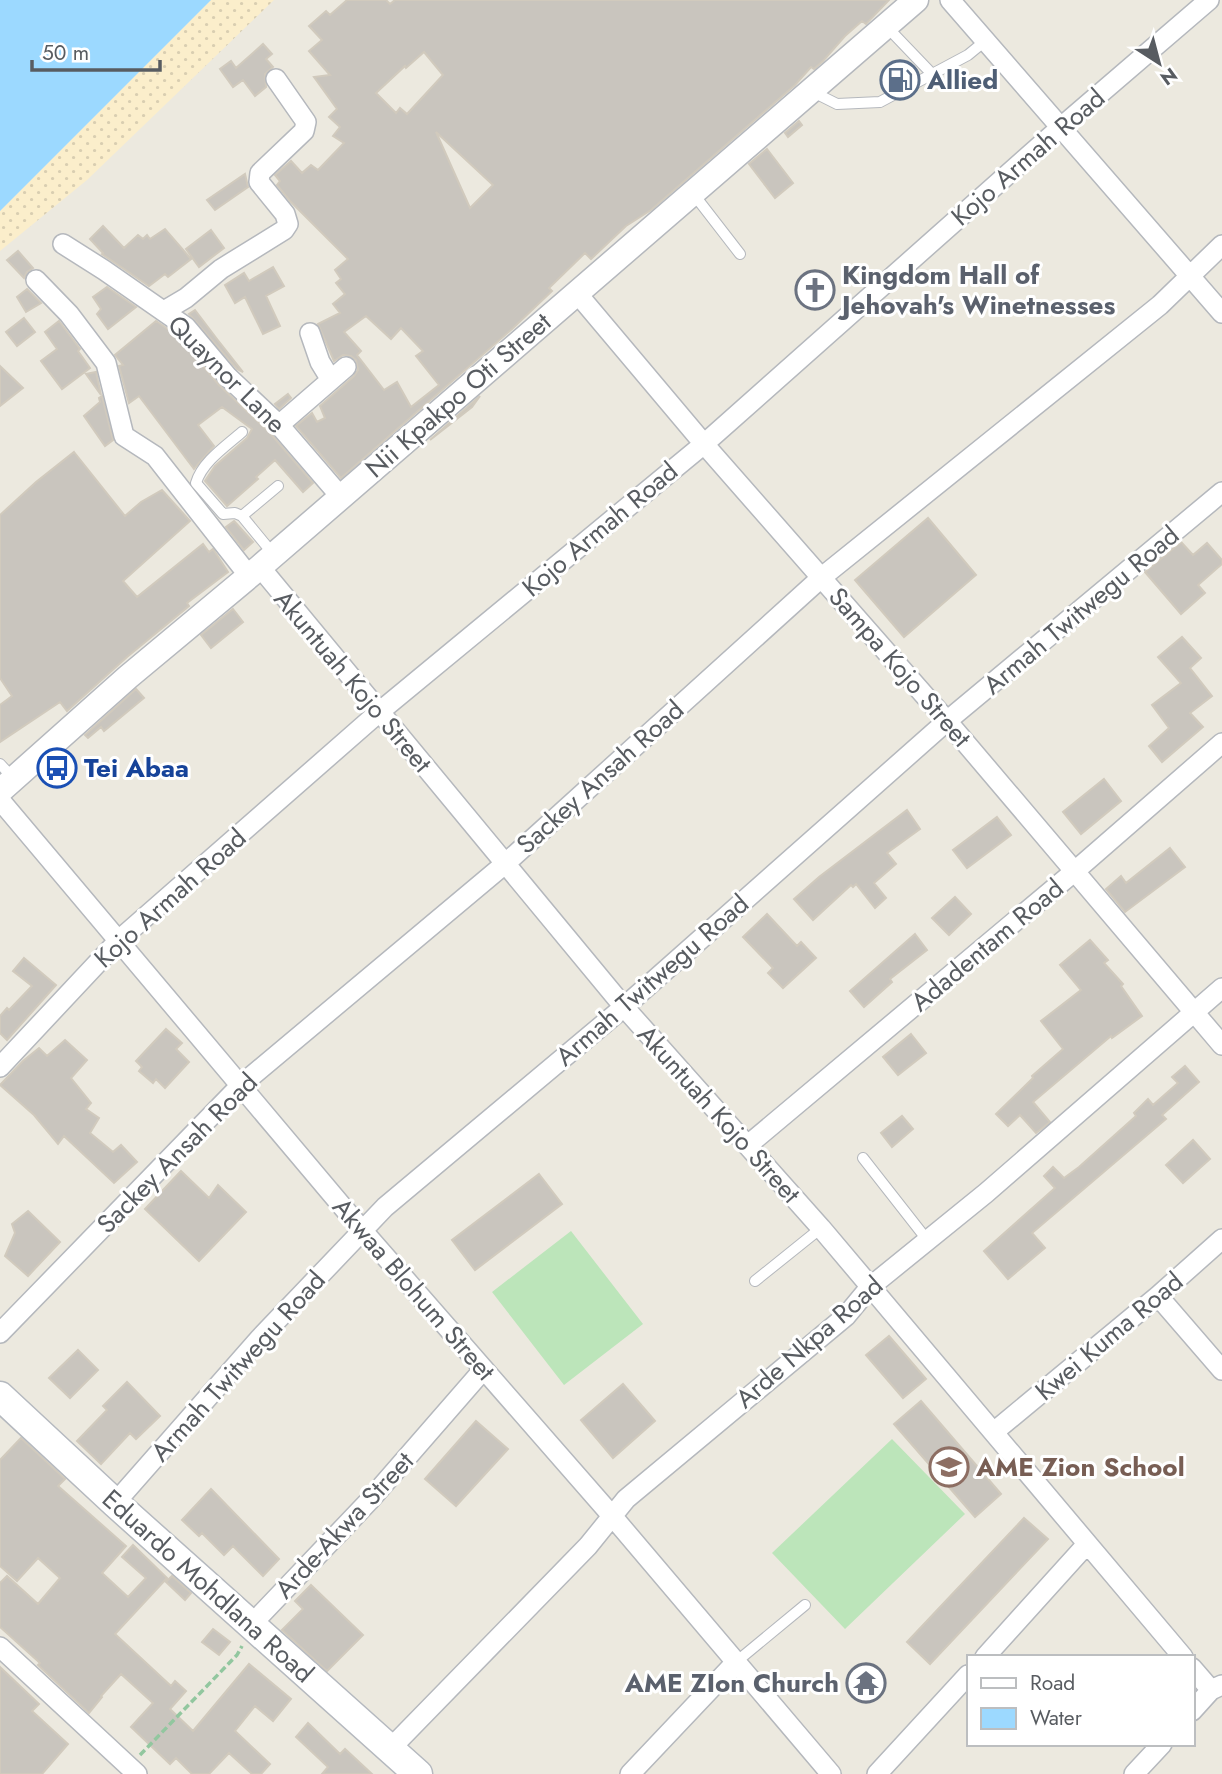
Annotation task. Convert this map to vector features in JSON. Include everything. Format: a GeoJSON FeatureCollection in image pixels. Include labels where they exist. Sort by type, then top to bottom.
{"type":"FeatureCollection","features":[{"type":"Feature","properties":{"kind":"main road","name":"Eduardo Mohdlana Road"},"geometry":{"type":"LineString","coordinates":[[0,1396],[115,1503],[418,1774]]}},
{"type":"Feature","properties":{"kind":"street","name":"Nii Kpakpo Oti Street"},"geometry":{"type":"LineString","coordinates":[[4,778],[261,566],[916,0]]}},
{"type":"Feature","properties":{"kind":"street"},"geometry":{"type":"LineString","coordinates":[[950,0],[1222,313]]}},
{"type":"Feature","properties":{"kind":"street","name":"Kojo Armah Road"},"geometry":{"type":"LineString","coordinates":[[0,1067],[119,940],[378,713],[704,444],[1060,128],[1209,0]]}},
{"type":"Feature","properties":{"kind":"street"},"geometry":{"type":"LineString","coordinates":[[164,311],[186,298],[221,269],[284,230],[288,224],[285,214],[259,182],[260,173],[304,131],[306,122],[276,79]]}},
{"type":"Feature","properties":{"kind":"street","name":"Quaynor Lane"},"geometry":{"type":"LineString","coordinates":[[63,244],[186,327],[228,377],[279,425],[341,497]]}},
{"type":"Feature","properties":{"kind":"street","name":"Sackey Ansah Road"},"geometry":{"type":"LineString","coordinates":[[0,1333],[241,1085],[506,863],[822,577],[1160,305],[1222,245]]}},
{"type":"Feature","properties":{"kind":"street","name":"Akuntuah Kojo Street"},"geometry":{"type":"LineString","coordinates":[[36,280],[69,314],[106,363],[124,436],[155,456],[261,566],[378,713],[624,1007],[821,1228],[1181,1655]]}},
{"type":"Feature","properties":{"kind":"street","name":"Sampa Kojo Street"},"geometry":{"type":"LineString","coordinates":[[576,292],[704,444],[947,721],[1222,1045]]}},
{"type":"Feature","properties":{"kind":"street"},"geometry":{"type":"LineString","coordinates":[[279,425],[338,374],[320,362],[310,333]]}},
{"type":"Feature","properties":{"kind":"street","name":"Armah Twitwegu Road"},"geometry":{"type":"LineString","coordinates":[[115,1503],[260,1338],[385,1207],[624,1007],[947,721],[1222,492]]}},
{"type":"Feature","properties":{"kind":"street","name":"Adadentam Road"},"geometry":{"type":"LineString","coordinates":[[748,1144],[1075,871],[1222,743]]}},
{"type":"Feature","properties":{"kind":"street","name":"Akwaa Blohum Street"},"geometry":{"type":"LineString","coordinates":[[0,800],[363,1231],[831,1774]]}},
{"type":"Feature","properties":{"kind":"street","name":"Arde Nkpa Road"},"geometry":{"type":"LineString","coordinates":[[390,1749],[579,1556],[626,1499],[846,1316],[870,1287],[928,1241],[1222,988]]}},
{"type":"Feature","properties":{"kind":"street","name":"Kwei Kuma Road"},"geometry":{"type":"LineString","coordinates":[[995,1431],[1158,1296],[1222,1239]]}},
{"type":"Feature","properties":{"kind":"street"},"geometry":{"type":"LineString","coordinates":[[1158,1296],[1222,1370]]}},
{"type":"Feature","properties":{"kind":"street","name":"Arde-Akwa Street"},"geometry":{"type":"LineString","coordinates":[[252,1624],[369,1502],[484,1370]]}},
{"type":"Feature","properties":{"kind":"street"},"geometry":{"type":"LineString","coordinates":[[987,1655],[1087,1544]]}},
{"type":"Feature","properties":{"kind":"street"},"geometry":{"type":"LineString","coordinates":[[0,1647],[129,1772]]}},
{"type":"Feature","properties":{"kind":"street"},"geometry":{"type":"LineString","coordinates":[[630,1774],[736,1662]]}},
{"type":"Feature","properties":{"kind":"street"},"geometry":{"type":"LineString","coordinates":[[1194,1670],[1217,1687],[1194,1709]]}},
{"type":"Feature","properties":{"kind":"street"},"geometry":{"type":"LineString","coordinates":[[877,1774],[967,1676]]}},
{"type":"Feature","properties":{"kind":"street"},"geometry":{"type":"LineString","coordinates":[[1134,1774],[1160,1746]]}},
{"type":"Feature","properties":{"kind":"lane"},"geometry":{"type":"LineString","coordinates":[[886,26],[933,75]]}},
{"type":"Feature","properties":{"kind":"lane"},"geometry":{"type":"LineString","coordinates":[[811,90],[837,104],[880,102],[968,55],[985,41]]}},
{"type":"Feature","properties":{"kind":"lane"},"geometry":{"type":"LineString","coordinates":[[691,192],[740,254]]}},
{"type":"Feature","properties":{"kind":"lane"},"geometry":{"type":"LineString","coordinates":[[242,432],[210,461],[196,483],[223,514],[235,513],[242,516],[261,566]]}},
{"type":"Feature","properties":{"kind":"lane"},"geometry":{"type":"LineString","coordinates":[[242,516],[278,486]]}},
{"type":"Feature","properties":{"kind":"lane"},"geometry":{"type":"LineString","coordinates":[[863,1158],[928,1241]]}},
{"type":"Feature","properties":{"kind":"lane"},"geometry":{"type":"LineString","coordinates":[[755,1281],[821,1228]]}},
{"type":"Feature","properties":{"kind":"lane"},"geometry":{"type":"LineString","coordinates":[[736,1662],[805,1605]]}},
{"type":"Feature","properties":{"kind":"path"},"geometry":{"type":"LineString","coordinates":[[129,1772],[237,1655],[252,1624]]}},
{"type":"Feature","properties":{"kind":"sand"},"geometry":{"type":"Polygon","coordinates":[[[211,0],[274,0],[87,180],[0,251],[0,211],[211,0]]]}},
{"type":"Feature","properties":{"kind":"green space"},"geometry":{"type":"Polygon","coordinates":[[[571,1231],[643,1324],[564,1385],[492,1292],[571,1231]]]}},
{"type":"Feature","properties":{"kind":"green space"},"geometry":{"type":"Polygon","coordinates":[[[892,1439],[965,1514],[845,1629],[772,1553],[892,1439]]]}},
{"type":"Feature","properties":{"kind":"water"},"geometry":{"type":"Polygon","coordinates":[[[0,0],[211,0],[0,211],[0,0]]]}},
{"type":"Feature","properties":{"kind":"building"},"geometry":{"type":"Polygon","coordinates":[[[347,0],[386,0],[390,4],[395,0],[889,0],[866,24],[862,21],[823,61],[814,69],[811,67],[795,85],[651,210],[626,226],[591,259],[585,253],[549,288],[552,291],[512,329],[341,478],[296,426],[312,413],[317,422],[325,418],[320,406],[358,370],[356,360],[351,356],[343,355],[334,361],[318,324],[340,313],[333,304],[345,294],[336,283],[341,279],[335,270],[348,259],[290,201],[277,185],[280,181],[275,175],[291,161],[302,173],[311,165],[318,170],[344,143],[333,136],[340,127],[329,117],[337,109],[314,77],[330,75],[309,51],[322,40],[309,26],[326,11],[330,15],[347,0]],[[424,52],[376,93],[396,113],[400,108],[407,114],[443,75],[424,52]],[[436,132],[470,208],[493,185],[436,132]],[[366,316],[344,332],[361,351],[357,355],[384,390],[397,382],[411,407],[439,385],[416,356],[423,351],[401,328],[391,339],[366,316]]]}},
{"type":"Feature","properties":{"kind":"building"},"geometry":{"type":"Polygon","coordinates":[[[263,44],[272,54],[266,59],[273,67],[265,74],[266,87],[255,96],[243,80],[233,87],[220,69],[231,61],[236,68],[263,44]]]}},
{"type":"Feature","properties":{"kind":"building"},"geometry":{"type":"Polygon","coordinates":[[[799,121],[802,125],[788,137],[785,133],[799,121]]]}},
{"type":"Feature","properties":{"kind":"building"},"geometry":{"type":"Polygon","coordinates":[[[767,149],[793,183],[775,198],[749,164],[767,149]]]}},
{"type":"Feature","properties":{"kind":"building"},"geometry":{"type":"Polygon","coordinates":[[[245,174],[248,187],[215,210],[207,200],[245,174]]]}},
{"type":"Feature","properties":{"kind":"building"},"geometry":{"type":"Polygon","coordinates":[[[103,226],[124,248],[138,235],[143,239],[147,235],[150,239],[165,229],[191,259],[168,277],[165,274],[149,286],[102,254],[90,239],[103,226]]]}},
{"type":"Feature","properties":{"kind":"building"},"geometry":{"type":"Polygon","coordinates":[[[211,230],[224,248],[199,267],[186,249],[211,230]]]}},
{"type":"Feature","properties":{"kind":"building"},"geometry":{"type":"Polygon","coordinates":[[[18,251],[33,268],[24,278],[7,260],[18,251]]]}},
{"type":"Feature","properties":{"kind":"building"},"geometry":{"type":"Polygon","coordinates":[[[273,267],[284,286],[266,296],[280,326],[263,334],[245,297],[235,303],[225,285],[244,273],[249,281],[273,267]]]}},
{"type":"Feature","properties":{"kind":"building"},"geometry":{"type":"Polygon","coordinates":[[[107,287],[136,307],[108,329],[97,314],[101,309],[93,297],[107,287]]]}},
{"type":"Feature","properties":{"kind":"building"},"geometry":{"type":"Polygon","coordinates":[[[27,289],[41,303],[26,312],[17,297],[27,289]]]}},
{"type":"Feature","properties":{"kind":"building"},"geometry":{"type":"Polygon","coordinates":[[[195,310],[243,372],[237,369],[189,314],[195,310]]]}},
{"type":"Feature","properties":{"kind":"building"},"geometry":{"type":"Polygon","coordinates":[[[24,318],[35,332],[17,346],[6,332],[24,318]]]}},
{"type":"Feature","properties":{"kind":"building"},"geometry":{"type":"Polygon","coordinates":[[[59,321],[80,349],[78,351],[90,368],[62,389],[41,361],[57,349],[45,332],[59,321]]]}},
{"type":"Feature","properties":{"kind":"building"},"geometry":{"type":"Polygon","coordinates":[[[156,321],[178,336],[219,385],[270,433],[313,483],[303,492],[275,460],[227,506],[205,481],[215,466],[247,438],[252,429],[222,407],[198,425],[214,446],[194,469],[139,396],[129,403],[119,366],[123,365],[115,355],[156,321]]]}},
{"type":"Feature","properties":{"kind":"building"},"geometry":{"type":"Polygon","coordinates":[[[0,366],[23,388],[0,406],[0,366]]]}},
{"type":"Feature","properties":{"kind":"building"},"geometry":{"type":"Polygon","coordinates":[[[96,372],[101,395],[86,374],[96,372]]]}},
{"type":"Feature","properties":{"kind":"building"},"geometry":{"type":"Polygon","coordinates":[[[288,394],[291,398],[279,409],[275,404],[288,394]]]}},
{"type":"Feature","properties":{"kind":"building"},"geometry":{"type":"Polygon","coordinates":[[[102,396],[113,440],[105,446],[84,416],[100,402],[99,398],[102,396]]]}},
{"type":"Feature","properties":{"kind":"building"},"geometry":{"type":"Polygon","coordinates":[[[480,396],[472,407],[430,440],[480,396]]]}},
{"type":"Feature","properties":{"kind":"building"},"geometry":{"type":"Polygon","coordinates":[[[74,452],[125,516],[141,502],[162,490],[190,521],[123,581],[137,597],[203,544],[209,552],[213,549],[228,572],[187,603],[189,606],[67,711],[60,702],[0,742],[0,705],[12,696],[0,678],[0,515],[74,452]]]}},
{"type":"Feature","properties":{"kind":"building"},"geometry":{"type":"Polygon","coordinates":[[[928,518],[976,575],[904,637],[855,580],[928,518]]]}},
{"type":"Feature","properties":{"kind":"building"},"geometry":{"type":"Polygon","coordinates":[[[234,521],[253,542],[244,550],[226,527],[234,521]]]}},
{"type":"Feature","properties":{"kind":"building"},"geometry":{"type":"Polygon","coordinates":[[[1181,542],[1193,555],[1207,543],[1222,560],[1222,564],[1198,585],[1205,593],[1181,614],[1145,572],[1181,542]]]}},
{"type":"Feature","properties":{"kind":"building"},"geometry":{"type":"Polygon","coordinates":[[[233,609],[243,622],[211,648],[201,635],[233,609]]]}},
{"type":"Feature","properties":{"kind":"building"},"geometry":{"type":"Polygon","coordinates":[[[1182,637],[1201,658],[1190,668],[1212,696],[1190,713],[1203,727],[1162,762],[1149,746],[1169,728],[1152,705],[1181,683],[1158,657],[1182,637]]]}},
{"type":"Feature","properties":{"kind":"building"},"geometry":{"type":"Polygon","coordinates":[[[136,689],[144,698],[104,731],[101,727],[88,738],[85,735],[136,689]]]}},
{"type":"Feature","properties":{"kind":"building"},"geometry":{"type":"Polygon","coordinates":[[[1104,779],[1121,801],[1081,834],[1063,812],[1104,779]]]}},
{"type":"Feature","properties":{"kind":"building"},"geometry":{"type":"Polygon","coordinates":[[[907,810],[920,829],[887,853],[896,864],[874,883],[886,898],[875,908],[856,884],[853,887],[851,885],[813,920],[794,899],[907,810]]]}},
{"type":"Feature","properties":{"kind":"building"},"geometry":{"type":"Polygon","coordinates":[[[997,817],[1011,835],[967,868],[953,850],[997,817]]]}},
{"type":"Feature","properties":{"kind":"building"},"geometry":{"type":"Polygon","coordinates":[[[1170,848],[1185,867],[1125,912],[1106,889],[1121,876],[1126,883],[1170,848]]]}},
{"type":"Feature","properties":{"kind":"building"},"geometry":{"type":"Polygon","coordinates":[[[955,897],[971,914],[949,935],[932,918],[955,897]]]}},
{"type":"Feature","properties":{"kind":"building"},"geometry":{"type":"Polygon","coordinates":[[[767,914],[797,946],[801,942],[816,958],[783,988],[768,973],[773,968],[743,937],[767,914]]]}},
{"type":"Feature","properties":{"kind":"building"},"geometry":{"type":"Polygon","coordinates":[[[915,934],[927,950],[890,979],[892,982],[864,1007],[850,991],[915,934]]]}},
{"type":"Feature","properties":{"kind":"building"},"geometry":{"type":"Polygon","coordinates":[[[1090,940],[1108,960],[1104,963],[1123,984],[1121,986],[1142,1016],[1112,1038],[1111,1036],[1033,1102],[1050,1122],[1036,1133],[1020,1115],[1008,1126],[996,1114],[1033,1078],[1032,1076],[1063,1049],[1041,1021],[1081,990],[1060,965],[1090,940]]]}},
{"type":"Feature","properties":{"kind":"building"},"geometry":{"type":"Polygon","coordinates":[[[24,958],[56,985],[7,1040],[0,1033],[0,1016],[32,986],[13,971],[24,958]]]}},
{"type":"Feature","properties":{"kind":"building"},"geometry":{"type":"Polygon","coordinates":[[[166,1029],[182,1043],[176,1049],[189,1062],[165,1088],[156,1079],[153,1083],[139,1071],[142,1067],[136,1061],[166,1029]]]}},
{"type":"Feature","properties":{"kind":"building"},"geometry":{"type":"Polygon","coordinates":[[[911,1034],[926,1053],[898,1075],[883,1057],[911,1034]]]}},
{"type":"Feature","properties":{"kind":"building"},"geometry":{"type":"Polygon","coordinates":[[[65,1040],[87,1060],[71,1078],[91,1103],[86,1109],[99,1118],[90,1133],[113,1152],[121,1145],[137,1162],[114,1183],[64,1136],[58,1144],[34,1115],[0,1085],[39,1048],[47,1056],[65,1040]]]}},
{"type":"Feature","properties":{"kind":"building"},"geometry":{"type":"Polygon","coordinates":[[[1185,1066],[1199,1082],[1162,1115],[1166,1119],[1032,1233],[1045,1248],[1008,1279],[984,1251],[1055,1188],[1044,1176],[1053,1167],[1064,1178],[1079,1167],[1136,1116],[1134,1113],[1148,1099],[1153,1105],[1178,1083],[1172,1077],[1185,1066]]]}},
{"type":"Feature","properties":{"kind":"building"},"geometry":{"type":"Polygon","coordinates":[[[902,1116],[913,1129],[892,1147],[881,1133],[902,1116]]]}},
{"type":"Feature","properties":{"kind":"building"},"geometry":{"type":"Polygon","coordinates":[[[1193,1140],[1210,1159],[1183,1183],[1166,1165],[1193,1140]]]}},
{"type":"Feature","properties":{"kind":"building"},"geometry":{"type":"Polygon","coordinates":[[[181,1171],[209,1198],[218,1185],[246,1212],[199,1261],[145,1209],[181,1171]]]}},
{"type":"Feature","properties":{"kind":"building"},"geometry":{"type":"Polygon","coordinates":[[[539,1174],[562,1204],[475,1270],[452,1240],[539,1174]]]}},
{"type":"Feature","properties":{"kind":"building"},"geometry":{"type":"Polygon","coordinates":[[[28,1211],[60,1242],[28,1276],[5,1256],[15,1233],[12,1224],[28,1211]]]}},
{"type":"Feature","properties":{"kind":"building"},"geometry":{"type":"Polygon","coordinates":[[[889,1336],[926,1379],[903,1398],[866,1355],[889,1336]]]}},
{"type":"Feature","properties":{"kind":"building"},"geometry":{"type":"Polygon","coordinates":[[[78,1350],[98,1370],[70,1398],[49,1378],[78,1350]]]}},
{"type":"Feature","properties":{"kind":"building"},"geometry":{"type":"Polygon","coordinates":[[[127,1382],[160,1416],[136,1439],[130,1433],[101,1464],[77,1441],[107,1410],[103,1406],[127,1382]]]}},
{"type":"Feature","properties":{"kind":"building"},"geometry":{"type":"Polygon","coordinates":[[[623,1384],[655,1421],[613,1458],[581,1420],[623,1384]]]}},
{"type":"Feature","properties":{"kind":"building"},"geometry":{"type":"Polygon","coordinates":[[[921,1401],[1001,1494],[975,1517],[894,1424],[921,1401]]]}},
{"type":"Feature","properties":{"kind":"building"},"geometry":{"type":"Polygon","coordinates":[[[476,1421],[508,1449],[456,1506],[425,1479],[476,1421]]]}},
{"type":"Feature","properties":{"kind":"building"},"geometry":{"type":"Polygon","coordinates":[[[21,1438],[65,1479],[58,1486],[126,1546],[102,1573],[128,1597],[146,1578],[122,1557],[133,1545],[167,1578],[115,1634],[171,1686],[175,1681],[186,1691],[170,1709],[193,1731],[249,1664],[291,1699],[273,1721],[255,1706],[235,1731],[270,1764],[261,1774],[252,1774],[229,1753],[209,1774],[192,1774],[176,1758],[170,1764],[131,1727],[153,1703],[121,1674],[89,1713],[0,1627],[0,1583],[7,1576],[38,1604],[60,1578],[38,1558],[17,1581],[0,1566],[0,1460],[21,1438]]]}},
{"type":"Feature","properties":{"kind":"building"},"geometry":{"type":"Polygon","coordinates":[[[211,1489],[279,1559],[263,1576],[233,1546],[224,1555],[202,1533],[199,1536],[182,1520],[211,1489]]]}},
{"type":"Feature","properties":{"kind":"building"},"geometry":{"type":"Polygon","coordinates":[[[1024,1518],[1048,1539],[930,1664],[907,1642],[1024,1518]]]}},
{"type":"Feature","properties":{"kind":"building"},"geometry":{"type":"Polygon","coordinates":[[[172,1576],[191,1593],[185,1600],[166,1582],[172,1576]]]}},
{"type":"Feature","properties":{"kind":"building"},"geometry":{"type":"Polygon","coordinates":[[[311,1585],[363,1635],[327,1671],[282,1630],[303,1609],[295,1601],[311,1585]]]}},
{"type":"Feature","properties":{"kind":"building"},"geometry":{"type":"Polygon","coordinates":[[[213,1629],[230,1642],[219,1655],[202,1642],[213,1629]]]}},
{"type":"Feature","properties":{"kind":"building"},"geometry":{"type":"Polygon","coordinates":[[[0,1667],[39,1704],[32,1711],[68,1744],[42,1774],[0,1774],[0,1667]]]}},
{"type":"Feature","properties":{"kind":"building"},"geometry":{"type":"Polygon","coordinates":[[[308,1723],[340,1754],[345,1749],[372,1774],[322,1774],[328,1767],[296,1737],[308,1723]]]}},
{"type":"Feature","properties":{"kind":"place","name":"Allied"},"geometry":{"type":"Point","coordinates":[900,80]}},
{"type":"Feature","properties":{"kind":"place","name":"Kingdom Hall of Jehovah's Winetnesses"},"geometry":{"type":"Point","coordinates":[815,290]}},
{"type":"Feature","properties":{"kind":"place","name":"Tei Abaa"},"geometry":{"type":"Point","coordinates":[57,768]}},
{"type":"Feature","properties":{"kind":"place","name":"AME Zion School"},"geometry":{"type":"Point","coordinates":[949,1467]}},
{"type":"Feature","properties":{"kind":"place","name":"AME ZIon Church"},"geometry":{"type":"Point","coordinates":[866,1683]}}]}
